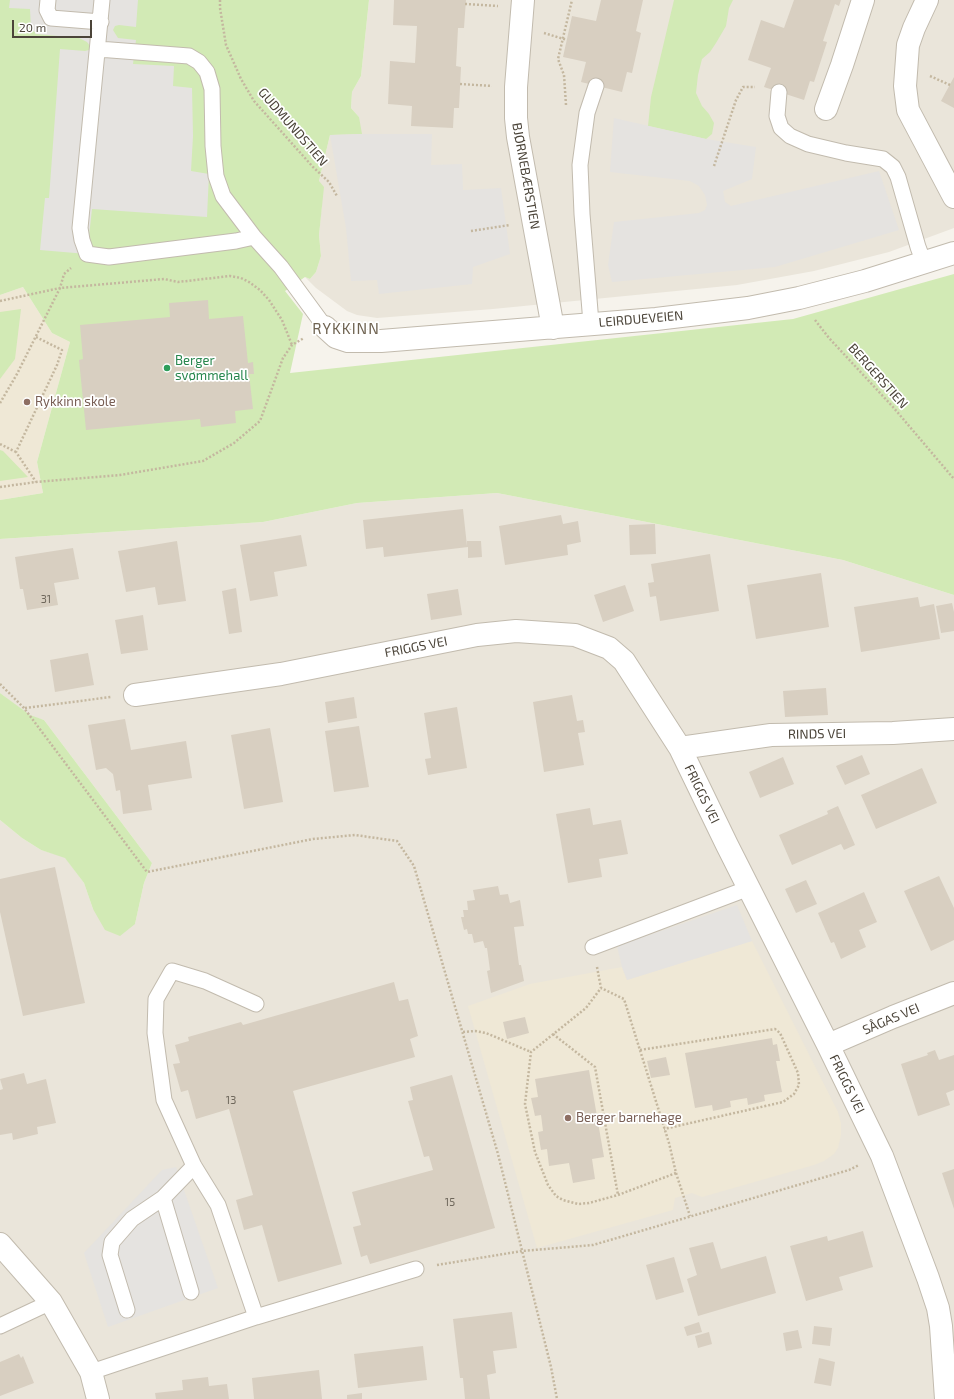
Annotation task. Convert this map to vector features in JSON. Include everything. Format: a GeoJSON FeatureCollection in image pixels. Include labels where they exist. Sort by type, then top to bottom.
{"type":"FeatureCollection","features":[{"type":"Feature","properties":{"kind":"street"},"geometry":{"type":"LineString","coordinates":[[826,109],[863,0]]}},
{"type":"Feature","properties":{"kind":"street"},"geometry":{"type":"LineString","coordinates":[[927,0],[908,45],[906,86],[908,110],[954,197]]}},
{"type":"Feature","properties":{"kind":"street","name":"BJØRNEBÆRSTIEN"},"geometry":{"type":"LineString","coordinates":[[523,3],[516,87],[516,118],[518,138],[553,328]]}},
{"type":"Feature","properties":{"kind":"street","name":"LEIRDUEVEIEN"},"geometry":{"type":"LineString","coordinates":[[325,327],[336,337],[348,341],[381,341],[656,319],[748,308],[799,298],[865,282],[954,253]]}},
{"type":"Feature","properties":{"kind":"street","name":"FRIGGS VEI"},"geometry":{"type":"LineString","coordinates":[[135,695],[281,674],[477,635],[516,631],[574,635],[609,648],[624,661],[680,748],[882,1156],[928,1278],[946,1305],[941,1326],[946,1399]]}},
{"type":"Feature","properties":{"kind":"street","name":"RINDS VEI"},"geometry":{"type":"LineString","coordinates":[[680,748],[771,735],[893,733],[954,729]]}},
{"type":"Feature","properties":{"kind":"street","name":"SÅGAS VEI"},"geometry":{"type":"LineString","coordinates":[[828,1045],[954,993]]}},
{"type":"Feature","properties":{"kind":"street"},"geometry":{"type":"LineString","coordinates":[[0,1244],[51,1302],[91,1372],[98,1399]]}},
{"type":"Feature","properties":{"kind":"lane"},"geometry":{"type":"LineString","coordinates":[[48,0],[47,10],[51,18],[101,22]]}},
{"type":"Feature","properties":{"kind":"lane"},"geometry":{"type":"LineString","coordinates":[[102,0],[80,228],[87,254],[109,257],[236,241],[254,236]]}},
{"type":"Feature","properties":{"kind":"lane"},"geometry":{"type":"LineString","coordinates":[[98,49],[189,56],[199,62],[207,72],[212,89],[213,146],[216,176],[223,196],[254,236],[281,267],[325,327]]}},
{"type":"Feature","properties":{"kind":"lane"},"geometry":{"type":"LineString","coordinates":[[591,323],[582,214],[580,165],[587,113],[596,86]]}},
{"type":"Feature","properties":{"kind":"lane"},"geometry":{"type":"LineString","coordinates":[[779,92],[777,116],[781,128],[790,136],[808,144],[846,153],[884,159],[893,167],[898,177],[924,263]]}},
{"type":"Feature","properties":{"kind":"lane"},"geometry":{"type":"LineString","coordinates":[[593,947],[749,888]]}},
{"type":"Feature","properties":{"kind":"lane"},"geometry":{"type":"LineString","coordinates":[[256,1004],[205,981],[172,971],[156,999],[155,1033],[164,1100],[194,1166],[218,1205],[256,1317]]}},
{"type":"Feature","properties":{"kind":"lane"},"geometry":{"type":"LineString","coordinates":[[127,1310],[110,1255],[112,1242],[132,1219],[163,1198],[180,1178],[194,1166]]}},
{"type":"Feature","properties":{"kind":"lane"},"geometry":{"type":"LineString","coordinates":[[163,1198],[191,1292]]}},
{"type":"Feature","properties":{"kind":"lane"},"geometry":{"type":"LineString","coordinates":[[91,1372],[256,1317],[416,1269]]}},
{"type":"Feature","properties":{"kind":"lane"},"geometry":{"type":"LineString","coordinates":[[0,1326],[51,1302]]}},
{"type":"Feature","properties":{"kind":"path","name":"GUDMUNDSTIEN"},"geometry":{"type":"LineString","coordinates":[[220,0],[226,45],[241,79],[254,101],[313,167],[329,182],[337,196]]}},
{"type":"Feature","properties":{"kind":"path"},"geometry":{"type":"LineString","coordinates":[[566,107],[564,75],[558,59],[572,0]]}},
{"type":"Feature","properties":{"kind":"path"},"geometry":{"type":"LineString","coordinates":[[465,4],[523,3]]}},
{"type":"Feature","properties":{"kind":"path"},"geometry":{"type":"LineString","coordinates":[[460,84],[516,87]]}},
{"type":"Feature","properties":{"kind":"path"},"geometry":{"type":"LineString","coordinates":[[714,166],[736,100],[743,87],[755,87]]}},
{"type":"Feature","properties":{"kind":"path"},"geometry":{"type":"LineString","coordinates":[[472,231],[534,221]]}},
{"type":"Feature","properties":{"kind":"path"},"geometry":{"type":"LineString","coordinates":[[0,403],[36,337],[60,288],[64,274],[87,254]]}},
{"type":"Feature","properties":{"kind":"path"},"geometry":{"type":"LineString","coordinates":[[0,301],[60,288],[164,279],[178,282],[230,276],[241,278],[249,282],[260,290],[269,300],[282,320],[292,345]]}},
{"type":"Feature","properties":{"kind":"path","name":"BERGERSTIEN"},"geometry":{"type":"LineString","coordinates":[[799,298],[828,337],[893,407],[954,479]]}},
{"type":"Feature","properties":{"kind":"path"},"geometry":{"type":"LineString","coordinates":[[0,487],[36,482],[120,475],[203,461],[234,443],[260,421],[283,358],[292,345],[325,327]]}},
{"type":"Feature","properties":{"kind":"path"},"geometry":{"type":"LineString","coordinates":[[16,452],[57,365],[62,350],[36,337]]}},
{"type":"Feature","properties":{"kind":"path"},"geometry":{"type":"LineString","coordinates":[[0,444],[16,452],[36,482]]}},
{"type":"Feature","properties":{"kind":"path"},"geometry":{"type":"LineString","coordinates":[[0,684],[24,708],[147,872],[313,839],[356,835],[398,841],[414,866],[498,1154],[552,1367],[557,1399]]}},
{"type":"Feature","properties":{"kind":"path"},"geometry":{"type":"LineString","coordinates":[[24,708],[135,695]]}},
{"type":"Feature","properties":{"kind":"path"},"geometry":{"type":"LineString","coordinates":[[593,947],[601,988],[586,1008],[531,1052],[525,1104],[535,1152],[548,1185],[556,1196],[563,1200],[578,1204],[589,1203],[618,1195],[676,1173]]}},
{"type":"Feature","properties":{"kind":"path"},"geometry":{"type":"LineString","coordinates":[[601,988],[624,999],[690,1216]]}},
{"type":"Feature","properties":{"kind":"path"},"geometry":{"type":"LineString","coordinates":[[640,1050],[775,1029],[780,1033],[798,1074],[799,1085],[794,1094],[783,1102],[664,1129]]}},
{"type":"Feature","properties":{"kind":"path"},"geometry":{"type":"LineString","coordinates":[[463,1032],[475,1030],[486,1033],[531,1052]]}},
{"type":"Feature","properties":{"kind":"path"},"geometry":{"type":"LineString","coordinates":[[553,1034],[595,1067],[618,1195]]}},
{"type":"Feature","properties":{"kind":"path"},"geometry":{"type":"LineString","coordinates":[[416,1269],[522,1251],[593,1245],[848,1170],[882,1156]]}},
{"type":"Feature","properties":{"kind":"shaded area"},"geometry":{"type":"Polygon","coordinates":[[[10,0],[138,0],[136,27],[119,25],[115,26],[113,30],[118,38],[136,40],[133,64],[174,66],[173,86],[192,88],[193,136],[191,171],[209,174],[207,217],[92,209],[87,254],[40,250],[45,198],[49,198],[60,49],[85,51],[89,50],[90,46],[87,42],[79,38],[37,34],[31,29],[30,9],[9,8],[10,0]]]}},
{"type":"Feature","properties":{"kind":"shaded area"},"geometry":{"type":"Polygon","coordinates":[[[369,0],[954,0],[954,228],[889,252],[814,271],[737,285],[493,309],[377,318],[357,315],[347,311],[316,288],[305,277],[310,279],[316,272],[321,256],[319,235],[322,203],[319,181],[330,135],[359,117],[351,108],[352,92],[361,76],[369,0]]]}},
{"type":"Feature","properties":{"kind":"shaded area"},"geometry":{"type":"Polygon","coordinates":[[[614,118],[706,139],[756,147],[752,179],[723,191],[725,202],[731,206],[879,171],[899,230],[775,267],[612,282],[608,265],[614,222],[699,213],[705,210],[707,205],[705,195],[699,186],[690,181],[610,172],[614,118]]]}},
{"type":"Feature","properties":{"kind":"shaded area"},"geometry":{"type":"Polygon","coordinates":[[[432,134],[431,165],[462,164],[463,190],[501,188],[510,254],[473,267],[472,284],[379,294],[377,280],[351,281],[346,228],[330,135],[432,134]]]}},
{"type":"Feature","properties":{"kind":"shaded area","name":"Rykkinn skole"},"geometry":{"type":"Polygon","coordinates":[[[23,287],[52,333],[70,342],[37,462],[43,493],[0,500],[0,295],[23,287]]]}},
{"type":"Feature","properties":{"kind":"shaded area"},"geometry":{"type":"Polygon","coordinates":[[[497,493],[843,560],[954,595],[954,1399],[0,1399],[0,820],[22,838],[41,850],[65,857],[84,883],[93,909],[135,924],[144,883],[152,863],[44,720],[30,716],[0,693],[0,539],[263,522],[357,503],[497,493]]]}},
{"type":"Feature","properties":{"kind":"shaded area"},"geometry":{"type":"Polygon","coordinates":[[[737,905],[752,941],[627,980],[617,946],[737,905]]]}},
{"type":"Feature","properties":{"kind":"shaded area"},"geometry":{"type":"Polygon","coordinates":[[[752,941],[838,1112],[841,1123],[841,1135],[838,1148],[834,1154],[824,1161],[814,1165],[702,1197],[692,1193],[675,1198],[673,1210],[537,1248],[468,1006],[530,984],[622,967],[627,980],[752,941]]]}},
{"type":"Feature","properties":{"kind":"shaded area"},"geometry":{"type":"Polygon","coordinates":[[[176,1167],[218,1288],[108,1327],[84,1253],[162,1170],[176,1167]]]}},
{"type":"Feature","properties":{"kind":"green space"},"geometry":{"type":"Polygon","coordinates":[[[0,0],[369,0],[361,76],[352,92],[351,108],[359,117],[362,134],[330,135],[319,181],[324,187],[319,235],[321,256],[316,272],[310,279],[305,277],[285,291],[303,314],[290,373],[793,319],[954,274],[954,595],[843,560],[497,493],[357,503],[263,522],[0,539],[0,500],[43,493],[37,462],[70,342],[52,333],[23,287],[0,295],[0,0]]]}},
{"type":"Feature","properties":{"kind":"green space"},"geometry":{"type":"Polygon","coordinates":[[[674,0],[733,0],[729,8],[726,26],[710,52],[702,59],[698,75],[696,93],[702,106],[714,123],[712,134],[706,139],[648,126],[651,97],[674,0]]]}},
{"type":"Feature","properties":{"kind":"green space"},"geometry":{"type":"Polygon","coordinates":[[[21,309],[15,359],[0,379],[0,312],[21,309]]]}},
{"type":"Feature","properties":{"kind":"green space"},"geometry":{"type":"Polygon","coordinates":[[[0,450],[3,451],[28,477],[0,481],[0,450]]]}},
{"type":"Feature","properties":{"kind":"green space"},"geometry":{"type":"Polygon","coordinates":[[[0,693],[30,715],[44,720],[152,863],[144,883],[135,924],[120,936],[105,930],[93,909],[84,883],[65,858],[41,850],[22,838],[0,820],[0,693]]]}},
{"type":"Feature","properties":{"kind":"building"},"geometry":{"type":"Polygon","coordinates":[[[394,0],[466,0],[464,28],[458,28],[456,66],[461,67],[459,108],[454,108],[453,128],[411,126],[412,106],[388,104],[390,61],[415,63],[417,26],[393,25],[394,0]]]}},
{"type":"Feature","properties":{"kind":"building"},"geometry":{"type":"Polygon","coordinates":[[[601,0],[643,0],[636,31],[641,33],[632,73],[627,72],[622,92],[581,82],[586,62],[563,57],[572,16],[596,21],[601,0]]]}},
{"type":"Feature","properties":{"kind":"building"},"geometry":{"type":"Polygon","coordinates":[[[794,0],[841,0],[839,6],[835,4],[823,41],[827,42],[814,82],[810,81],[804,100],[764,87],[771,68],[748,60],[761,20],[784,28],[794,0]]]}},
{"type":"Feature","properties":{"kind":"building"},"geometry":{"type":"Polygon","coordinates":[[[954,77],[954,108],[941,101],[954,77]]]}},
{"type":"Feature","properties":{"kind":"building","name":"Berger svømmehall"},"geometry":{"type":"Polygon","coordinates":[[[208,300],[209,319],[243,316],[248,363],[253,362],[254,374],[249,374],[253,409],[235,411],[236,423],[201,427],[200,419],[86,430],[79,360],[83,359],[80,325],[170,317],[169,303],[208,300]]]}},
{"type":"Feature","properties":{"kind":"building"},"geometry":{"type":"Polygon","coordinates":[[[463,509],[467,546],[467,541],[481,541],[482,557],[468,558],[468,547],[384,557],[383,547],[366,549],[363,520],[463,509]]]}},
{"type":"Feature","properties":{"kind":"building"},"geometry":{"type":"Polygon","coordinates":[[[561,515],[563,524],[578,521],[581,542],[567,545],[568,555],[505,565],[499,526],[561,515]]]}},
{"type":"Feature","properties":{"kind":"building"},"geometry":{"type":"Polygon","coordinates":[[[655,524],[656,554],[630,555],[629,525],[655,524]]]}},
{"type":"Feature","properties":{"kind":"building"},"geometry":{"type":"Polygon","coordinates":[[[301,535],[307,566],[274,572],[278,596],[250,601],[240,545],[301,535]]]}},
{"type":"Feature","properties":{"kind":"building"},"geometry":{"type":"Polygon","coordinates":[[[177,541],[186,601],[158,605],[155,587],[126,592],[118,551],[177,541]]]}},
{"type":"Feature","properties":{"kind":"building"},"geometry":{"type":"Polygon","coordinates":[[[73,548],[79,579],[54,583],[58,605],[27,610],[23,589],[20,589],[15,557],[73,548]]]}},
{"type":"Feature","properties":{"kind":"building"},"geometry":{"type":"Polygon","coordinates":[[[710,554],[719,611],[660,621],[656,596],[650,597],[648,583],[654,582],[651,564],[710,554]]]}},
{"type":"Feature","properties":{"kind":"building"},"geometry":{"type":"Polygon","coordinates":[[[821,573],[829,627],[756,639],[747,585],[821,573]]]}},
{"type":"Feature","properties":{"kind":"building"},"geometry":{"type":"Polygon","coordinates":[[[625,585],[634,611],[603,622],[594,595],[625,585]]]}},
{"type":"Feature","properties":{"kind":"building"},"geometry":{"type":"Polygon","coordinates":[[[236,588],[242,632],[229,634],[222,591],[236,588]]]}},
{"type":"Feature","properties":{"kind":"building"},"geometry":{"type":"Polygon","coordinates":[[[458,589],[462,615],[431,620],[427,594],[458,589]]]}},
{"type":"Feature","properties":{"kind":"building"},"geometry":{"type":"Polygon","coordinates":[[[918,597],[920,607],[934,604],[940,639],[861,652],[854,607],[918,597]]]}},
{"type":"Feature","properties":{"kind":"building"},"geometry":{"type":"Polygon","coordinates":[[[952,603],[954,612],[954,631],[941,633],[936,606],[952,603]]]}},
{"type":"Feature","properties":{"kind":"building"},"geometry":{"type":"Polygon","coordinates":[[[143,615],[148,650],[121,654],[115,620],[143,615]]]}},
{"type":"Feature","properties":{"kind":"building"},"geometry":{"type":"Polygon","coordinates":[[[88,653],[94,685],[55,692],[50,660],[88,653]]]}},
{"type":"Feature","properties":{"kind":"building"},"geometry":{"type":"Polygon","coordinates":[[[826,688],[828,715],[785,717],[783,691],[826,688]]]}},
{"type":"Feature","properties":{"kind":"building"},"geometry":{"type":"Polygon","coordinates":[[[572,695],[577,721],[583,720],[585,732],[578,733],[584,765],[544,772],[533,702],[572,695]]]}},
{"type":"Feature","properties":{"kind":"building"},"geometry":{"type":"Polygon","coordinates":[[[354,697],[357,718],[328,723],[325,702],[354,697]]]}},
{"type":"Feature","properties":{"kind":"building"},"geometry":{"type":"Polygon","coordinates":[[[457,707],[467,768],[428,775],[425,759],[431,758],[424,713],[457,707]]]}},
{"type":"Feature","properties":{"kind":"building"},"geometry":{"type":"Polygon","coordinates":[[[125,719],[131,750],[186,741],[192,778],[148,785],[152,810],[123,814],[120,790],[116,791],[113,774],[106,768],[96,770],[88,725],[125,719]]]}},
{"type":"Feature","properties":{"kind":"building"},"geometry":{"type":"Polygon","coordinates":[[[359,726],[369,787],[334,792],[325,731],[359,726]]]}},
{"type":"Feature","properties":{"kind":"building"},"geometry":{"type":"Polygon","coordinates":[[[270,728],[283,802],[244,809],[231,735],[270,728]]]}},
{"type":"Feature","properties":{"kind":"building"},"geometry":{"type":"Polygon","coordinates":[[[862,755],[870,774],[845,785],[836,766],[862,755]]]}},
{"type":"Feature","properties":{"kind":"building"},"geometry":{"type":"Polygon","coordinates":[[[783,757],[794,784],[760,798],[749,772],[783,757]]]}},
{"type":"Feature","properties":{"kind":"building"},"geometry":{"type":"Polygon","coordinates":[[[922,768],[937,803],[876,829],[861,795],[922,768]]]}},
{"type":"Feature","properties":{"kind":"building"},"geometry":{"type":"Polygon","coordinates":[[[838,806],[855,845],[844,850],[841,844],[792,865],[779,835],[828,814],[827,811],[838,806]]]}},
{"type":"Feature","properties":{"kind":"building"},"geometry":{"type":"Polygon","coordinates":[[[590,808],[593,825],[621,820],[628,854],[599,859],[602,877],[568,883],[556,814],[590,808]]]}},
{"type":"Feature","properties":{"kind":"building"},"geometry":{"type":"Polygon","coordinates":[[[55,867],[85,1003],[23,1016],[0,912],[0,879],[55,867]]]}},
{"type":"Feature","properties":{"kind":"building"},"geometry":{"type":"Polygon","coordinates":[[[939,876],[954,908],[954,940],[931,951],[904,891],[939,876]]]}},
{"type":"Feature","properties":{"kind":"building"},"geometry":{"type":"Polygon","coordinates":[[[806,880],[817,904],[796,913],[785,889],[806,880]]]}},
{"type":"Feature","properties":{"kind":"building"},"geometry":{"type":"Polygon","coordinates":[[[498,886],[500,895],[508,894],[510,903],[520,900],[524,926],[514,927],[519,965],[521,965],[524,981],[491,993],[487,971],[490,970],[487,948],[485,948],[483,941],[474,943],[472,934],[468,934],[467,929],[464,930],[461,917],[464,917],[463,910],[468,910],[467,901],[475,900],[473,890],[498,886]]]}},
{"type":"Feature","properties":{"kind":"building"},"geometry":{"type":"Polygon","coordinates":[[[864,892],[877,922],[859,930],[866,947],[841,959],[834,942],[831,943],[818,913],[864,892]]]}},
{"type":"Feature","properties":{"kind":"building"},"geometry":{"type":"Polygon","coordinates":[[[394,982],[399,1001],[408,999],[418,1036],[410,1039],[415,1057],[293,1091],[342,1264],[278,1282],[262,1225],[244,1230],[236,1200],[253,1195],[229,1109],[196,1119],[188,1090],[181,1092],[173,1064],[180,1063],[175,1045],[189,1041],[188,1037],[241,1022],[243,1025],[394,982]]]}},
{"type":"Feature","properties":{"kind":"building"},"geometry":{"type":"Polygon","coordinates":[[[525,1017],[529,1033],[507,1039],[503,1022],[525,1017]]]}},
{"type":"Feature","properties":{"kind":"building"},"geometry":{"type":"Polygon","coordinates":[[[772,1038],[773,1045],[777,1044],[780,1061],[776,1061],[782,1092],[764,1095],[765,1101],[748,1105],[747,1098],[730,1101],[731,1107],[713,1111],[712,1105],[695,1108],[685,1053],[772,1038]]]}},
{"type":"Feature","properties":{"kind":"building"},"geometry":{"type":"Polygon","coordinates":[[[935,1050],[939,1060],[954,1055],[954,1090],[946,1093],[950,1105],[918,1116],[901,1064],[928,1055],[927,1053],[935,1050]]]}},
{"type":"Feature","properties":{"kind":"building"},"geometry":{"type":"Polygon","coordinates":[[[666,1057],[670,1075],[651,1078],[647,1061],[666,1057]]]}},
{"type":"Feature","properties":{"kind":"building"},"geometry":{"type":"Polygon","coordinates":[[[589,1070],[604,1157],[592,1159],[595,1179],[573,1183],[569,1163],[549,1166],[547,1149],[541,1150],[538,1132],[543,1131],[541,1115],[535,1116],[531,1098],[538,1097],[535,1079],[589,1070]]]}},
{"type":"Feature","properties":{"kind":"building"},"geometry":{"type":"Polygon","coordinates":[[[24,1073],[27,1084],[46,1079],[56,1123],[37,1127],[38,1134],[13,1140],[12,1133],[0,1135],[0,1090],[3,1089],[0,1079],[24,1073]]]}},
{"type":"Feature","properties":{"kind":"building"},"geometry":{"type":"Polygon","coordinates":[[[452,1075],[495,1228],[370,1264],[367,1255],[361,1257],[353,1227],[361,1225],[352,1192],[433,1170],[429,1156],[424,1157],[408,1101],[413,1100],[410,1087],[452,1075]]]}},
{"type":"Feature","properties":{"kind":"building"},"geometry":{"type":"Polygon","coordinates":[[[954,1169],[954,1209],[942,1173],[954,1169]]]}},
{"type":"Feature","properties":{"kind":"building"},"geometry":{"type":"Polygon","coordinates":[[[863,1231],[873,1267],[839,1277],[843,1290],[806,1301],[790,1246],[827,1236],[828,1241],[863,1231]]]}},
{"type":"Feature","properties":{"kind":"building"},"geometry":{"type":"Polygon","coordinates":[[[713,1242],[721,1269],[766,1256],[776,1293],[698,1316],[687,1279],[697,1275],[689,1248],[713,1242]]]}},
{"type":"Feature","properties":{"kind":"building"},"geometry":{"type":"Polygon","coordinates":[[[674,1257],[684,1292],[656,1300],[646,1265],[674,1257]]]}},
{"type":"Feature","properties":{"kind":"building"},"geometry":{"type":"Polygon","coordinates":[[[512,1312],[517,1348],[493,1351],[496,1373],[487,1375],[490,1399],[465,1399],[463,1378],[460,1378],[453,1319],[512,1312]]]}},
{"type":"Feature","properties":{"kind":"building"},"geometry":{"type":"Polygon","coordinates":[[[699,1322],[702,1332],[687,1336],[684,1327],[699,1322]]]}},
{"type":"Feature","properties":{"kind":"building"},"geometry":{"type":"Polygon","coordinates":[[[814,1326],[832,1328],[830,1346],[812,1344],[814,1326]]]}},
{"type":"Feature","properties":{"kind":"building"},"geometry":{"type":"Polygon","coordinates":[[[798,1330],[802,1348],[786,1351],[783,1333],[798,1330]]]}},
{"type":"Feature","properties":{"kind":"building"},"geometry":{"type":"Polygon","coordinates":[[[709,1332],[712,1344],[698,1348],[695,1336],[709,1332]]]}},
{"type":"Feature","properties":{"kind":"building"},"geometry":{"type":"Polygon","coordinates":[[[423,1346],[427,1380],[358,1388],[354,1354],[423,1346]]]}},
{"type":"Feature","properties":{"kind":"building"},"geometry":{"type":"Polygon","coordinates":[[[19,1354],[21,1358],[23,1356],[34,1383],[0,1396],[0,1362],[19,1354]]]}},
{"type":"Feature","properties":{"kind":"building"},"geometry":{"type":"Polygon","coordinates":[[[819,1358],[835,1362],[831,1386],[814,1383],[819,1358]]]}},
{"type":"Feature","properties":{"kind":"building"},"geometry":{"type":"Polygon","coordinates":[[[319,1370],[322,1399],[254,1399],[252,1378],[319,1370]]]}},
{"type":"Feature","properties":{"kind":"building"},"geometry":{"type":"Polygon","coordinates":[[[208,1377],[209,1386],[227,1384],[229,1399],[156,1399],[155,1393],[183,1390],[182,1380],[208,1377]]]}},
{"type":"Feature","properties":{"kind":"building"},"geometry":{"type":"Polygon","coordinates":[[[362,1393],[362,1399],[347,1399],[347,1395],[362,1393]]]}},
{"type":"Feature","properties":{"kind":"place","name":"Berger svømmehall"},"geometry":{"type":"Point","coordinates":[167,368]}},
{"type":"Feature","properties":{"kind":"place","name":"Rykkinn skole"},"geometry":{"type":"Point","coordinates":[27,402]}},
{"type":"Feature","properties":{"kind":"place","name":"Berger barnehage"},"geometry":{"type":"Point","coordinates":[568,1118]}},
{"type":"Feature","properties":{"kind":"district","name":"RYKKINN"},"geometry":{"type":"Point","coordinates":[346,329]}}]}
